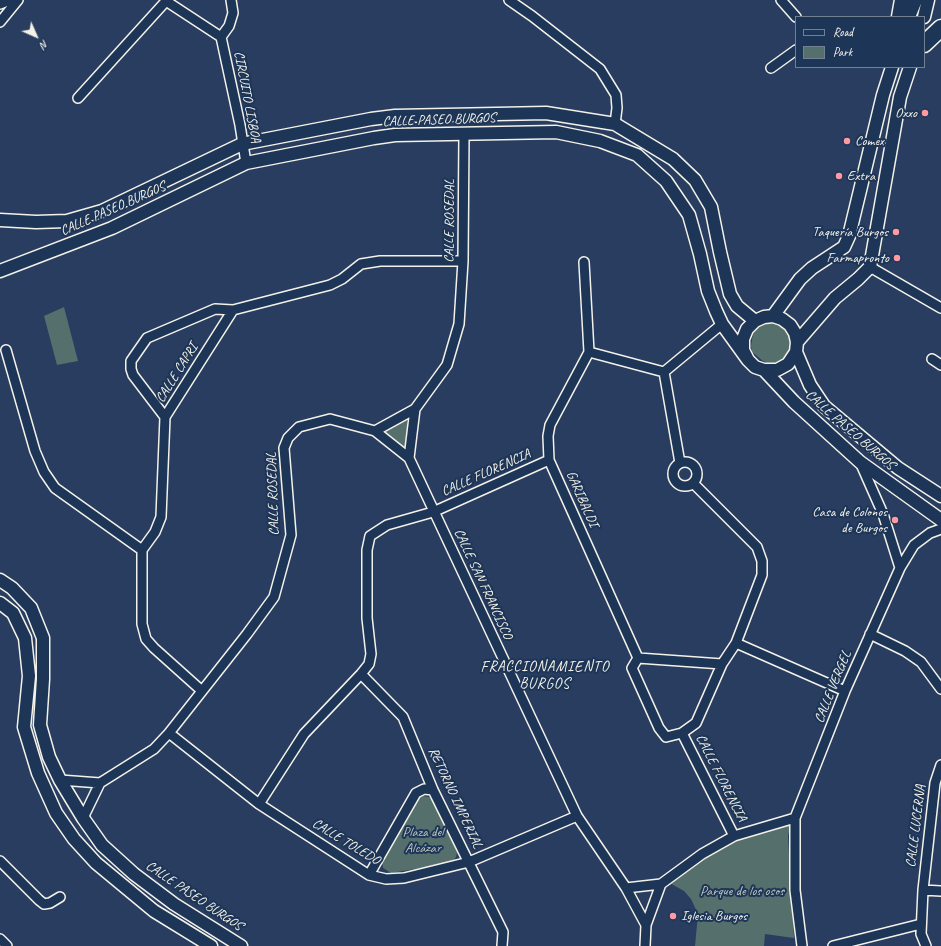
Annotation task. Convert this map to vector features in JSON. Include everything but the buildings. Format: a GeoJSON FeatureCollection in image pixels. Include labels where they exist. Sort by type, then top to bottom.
{"type":"FeatureCollection","features":[{"type":"Feature","properties":{"kind":"highway"},"geometry":{"type":"LineString","coordinates":[[900,16],[903,0]]}},
{"type":"Feature","properties":{"kind":"highway"},"geometry":{"type":"LineString","coordinates":[[925,43],[941,28]]}},
{"type":"Feature","properties":{"kind":"street"},"geometry":{"type":"LineString","coordinates":[[0,4],[10,0]]}},
{"type":"Feature","properties":{"kind":"street"},"geometry":{"type":"LineString","coordinates":[[0,22],[18,0]]}},
{"type":"Feature","properties":{"kind":"street"},"geometry":{"type":"LineString","coordinates":[[78,98],[167,0]]}},
{"type":"Feature","properties":{"kind":"street","name":"CIRCUITO LISBOA"},"geometry":{"type":"LineString","coordinates":[[167,0],[220,36],[240,125],[246,164]]}},
{"type":"Feature","properties":{"kind":"street","name":"CIRCUITO LISBOA"},"geometry":{"type":"LineString","coordinates":[[220,36],[229,26],[232,13],[231,0]]}},
{"type":"Feature","properties":{"kind":"street"},"geometry":{"type":"LineString","coordinates":[[509,0],[600,69],[616,95],[617,108],[615,124]]}},
{"type":"Feature","properties":{"kind":"street"},"geometry":{"type":"LineString","coordinates":[[781,0],[795,16]]}},
{"type":"Feature","properties":{"kind":"street"},"geometry":{"type":"LineString","coordinates":[[909,16],[916,0]]}},
{"type":"Feature","properties":{"kind":"street"},"geometry":{"type":"LineString","coordinates":[[924,16],[928,0]]}},
{"type":"Feature","properties":{"kind":"street"},"geometry":{"type":"LineString","coordinates":[[771,68],[795,51]]}},
{"type":"Feature","properties":{"kind":"street"},"geometry":{"type":"LineString","coordinates":[[773,316],[800,279],[812,268],[844,247],[849,236],[883,95],[892,68]]}},
{"type":"Feature","properties":{"kind":"street"},"geometry":{"type":"LineString","coordinates":[[797,347],[795,333],[790,325],[782,319],[773,316],[764,317],[755,321],[747,329],[743,339],[743,350],[748,360],[755,367],[764,370],[777,370],[788,364],[797,347],[835,298],[870,267],[900,97],[910,68]]}},
{"type":"Feature","properties":{"kind":"street"},"geometry":{"type":"LineString","coordinates":[[883,95],[900,97]]}},
{"type":"Feature","properties":{"kind":"street","name":"CALLE PASEO BURGOS"},"geometry":{"type":"LineString","coordinates":[[0,220],[36,222],[67,221],[102,211],[242,144],[371,119],[395,116],[546,113],[615,124],[674,159],[696,180],[711,207],[730,294],[737,306],[755,321]]}},
{"type":"Feature","properties":{"kind":"street"},"geometry":{"type":"LineString","coordinates":[[395,116],[391,125],[395,135]]}},
{"type":"Feature","properties":{"kind":"street"},"geometry":{"type":"LineString","coordinates":[[371,119],[378,128],[374,138]]}},
{"type":"Feature","properties":{"kind":"street"},"geometry":{"type":"LineString","coordinates":[[876,126],[894,130]]}},
{"type":"Feature","properties":{"kind":"street","name":"CALLE PASEO BURGOS"},"geometry":{"type":"LineString","coordinates":[[0,271],[112,228],[246,164],[395,135],[556,132],[600,140],[637,155],[666,181],[689,215],[708,290],[722,324],[748,360]]}},
{"type":"Feature","properties":{"kind":"street","name":"CALLE ROSEDAL"},"geometry":{"type":"LineString","coordinates":[[100,783],[154,749],[169,733],[247,634],[274,597],[291,535],[284,448],[288,438],[299,427],[330,419],[375,431],[415,409],[446,364],[459,324],[463,261],[464,134]]}},
{"type":"Feature","properties":{"kind":"street"},"geometry":{"type":"LineString","coordinates":[[102,211],[112,228]]}},
{"type":"Feature","properties":{"kind":"street"},"geometry":{"type":"LineString","coordinates":[[165,417],[133,374],[131,369],[131,361],[147,338],[215,309],[233,310],[330,285],[342,279],[361,264],[380,261],[463,261]]}},
{"type":"Feature","properties":{"kind":"street"},"geometry":{"type":"LineString","coordinates":[[584,262],[589,352],[664,372]]}},
{"type":"Feature","properties":{"kind":"street"},"geometry":{"type":"LineString","coordinates":[[870,267],[941,308]]}},
{"type":"Feature","properties":{"kind":"street","name":"CALLE CAPRI"},"geometry":{"type":"LineString","coordinates":[[142,550],[156,532],[161,517],[165,417],[233,310]]}},
{"type":"Feature","properties":{"kind":"street"},"geometry":{"type":"LineString","coordinates":[[664,372],[722,324]]}},
{"type":"Feature","properties":{"kind":"street","name":"CALLE PASEO BURGOS"},"geometry":{"type":"LineString","coordinates":[[797,347],[810,385],[824,406],[898,468],[941,496]]}},
{"type":"Feature","properties":{"kind":"street"},"geometry":{"type":"LineString","coordinates":[[6,350],[35,451],[44,472],[55,488],[142,550],[142,624],[146,639],[202,691]]}},
{"type":"Feature","properties":{"kind":"street","name":"GARIBALDI"},"geometry":{"type":"LineString","coordinates":[[589,352],[550,425],[548,436],[549,460],[638,658]]}},
{"type":"Feature","properties":{"kind":"street"},"geometry":{"type":"LineString","coordinates":[[932,359],[941,365]]}},
{"type":"Feature","properties":{"kind":"street","name":"CALLE PASEO BURGOS"},"geometry":{"type":"LineString","coordinates":[[764,370],[794,402],[860,462],[941,520]]}},
{"type":"Feature","properties":{"kind":"street"},"geometry":{"type":"LineString","coordinates":[[664,372],[680,462]]}},
{"type":"Feature","properties":{"kind":"street"},"geometry":{"type":"LineString","coordinates":[[409,458],[415,409]]}},
{"type":"Feature","properties":{"kind":"street","name":"CALLE SAN FRANCISCO"},"geometry":{"type":"LineString","coordinates":[[375,431],[409,458],[577,816],[626,888],[646,925]]}},
{"type":"Feature","properties":{"kind":"street","name":"CALLE FLORENCIA"},"geometry":{"type":"LineString","coordinates":[[361,674],[369,664],[371,654],[367,618],[367,550],[370,536],[387,525],[434,512],[549,460]]}},
{"type":"Feature","properties":{"kind":"street"},"geometry":{"type":"LineString","coordinates":[[680,462],[688,462],[695,467],[697,475],[693,483],[685,486],[681,485],[675,480],[673,472],[680,462]]}},
{"type":"Feature","properties":{"kind":"street"},"geometry":{"type":"LineString","coordinates":[[860,462],[882,514],[900,568]]}},
{"type":"Feature","properties":{"kind":"street"},"geometry":{"type":"LineString","coordinates":[[693,483],[757,547],[762,561],[762,575],[736,643],[722,664],[696,722],[682,733],[666,737],[659,728],[632,668],[638,658],[722,664]]}},
{"type":"Feature","properties":{"kind":"street","name":"CALLE VERGEL"},"geometry":{"type":"LineString","coordinates":[[796,818],[845,691],[900,568],[914,545],[930,533],[941,529]]}},
{"type":"Feature","properties":{"kind":"street","name":"CALLE PASEO BURGOS"},"geometry":{"type":"LineString","coordinates":[[0,580],[12,588],[32,608],[42,638],[43,679],[40,725],[49,757],[60,780],[83,818],[102,845],[134,874],[174,904],[241,946]]}},
{"type":"Feature","properties":{"kind":"street"},"geometry":{"type":"LineString","coordinates":[[0,603],[13,613],[25,638],[29,676],[24,727],[38,773],[56,813],[74,839],[96,863],[154,911],[211,946]]}},
{"type":"Feature","properties":{"kind":"street"},"geometry":{"type":"LineString","coordinates":[[870,634],[905,651],[921,662],[941,689]]}},
{"type":"Feature","properties":{"kind":"street"},"geometry":{"type":"LineString","coordinates":[[736,643],[845,691]]}},
{"type":"Feature","properties":{"kind":"street"},"geometry":{"type":"LineString","coordinates":[[259,804],[304,734],[361,674]]}},
{"type":"Feature","properties":{"kind":"street","name":"RETORNO IMPERIAL"},"geometry":{"type":"LineString","coordinates":[[361,674],[403,717],[433,790],[503,932],[502,946]]}},
{"type":"Feature","properties":{"kind":"street"},"geometry":{"type":"LineString","coordinates":[[24,727],[40,725]]}},
{"type":"Feature","properties":{"kind":"street","name":"CALLE TOLEDO"},"geometry":{"type":"LineString","coordinates":[[169,733],[259,804],[369,875],[386,879],[404,878],[469,862],[577,816]]}},
{"type":"Feature","properties":{"kind":"street","name":"CALLE FLORENCIA"},"geometry":{"type":"LineString","coordinates":[[682,733],[734,836]]}},
{"type":"Feature","properties":{"kind":"street","name":"CALLE LUCERNA"},"geometry":{"type":"LineString","coordinates":[[926,946],[920,934],[923,890],[935,783],[941,765]]}},
{"type":"Feature","properties":{"kind":"street"},"geometry":{"type":"LineString","coordinates":[[60,780],[100,783],[83,818]]}},
{"type":"Feature","properties":{"kind":"street"},"geometry":{"type":"LineString","coordinates":[[369,875],[416,793],[424,789],[433,790]]}},
{"type":"Feature","properties":{"kind":"street"},"geometry":{"type":"LineString","coordinates":[[626,888],[661,884],[702,854],[734,836],[796,818],[795,890],[802,946]]}},
{"type":"Feature","properties":{"kind":"street"},"geometry":{"type":"LineString","coordinates":[[0,861],[44,904],[50,903],[60,897]]}},
{"type":"Feature","properties":{"kind":"street"},"geometry":{"type":"LineString","coordinates":[[645,946],[646,925],[661,884]]}},
{"type":"Feature","properties":{"kind":"street"},"geometry":{"type":"LineString","coordinates":[[923,890],[941,891]]}},
{"type":"Feature","properties":{"kind":"street"},"geometry":{"type":"LineString","coordinates":[[833,946],[921,924]]}},
{"type":"Feature","properties":{"kind":"green space"},"geometry":{"type":"Polygon","coordinates":[[[64,307],[78,361],[57,365],[44,316],[64,307]]]}},
{"type":"Feature","properties":{"kind":"green space"},"geometry":{"type":"Polygon","coordinates":[[[769,323],[780,325],[788,331],[793,340],[788,358],[776,364],[769,364],[763,361],[752,352],[751,346],[753,334],[758,328],[769,323]]]}},
{"type":"Feature","properties":{"kind":"green space"},"geometry":{"type":"Polygon","coordinates":[[[407,420],[407,448],[379,433],[407,420]]]}},
{"type":"Feature","properties":{"kind":"green space","name":"Plaza del Alcázar"},"geometry":{"type":"Polygon","coordinates":[[[416,797],[429,797],[433,800],[454,844],[457,853],[456,857],[451,863],[391,873],[383,868],[382,862],[416,797]]]}},
{"type":"Feature","properties":{"kind":"green space","name":"Parque de los osos"},"geometry":{"type":"Polygon","coordinates":[[[791,823],[788,836],[794,938],[765,934],[764,946],[695,946],[698,914],[691,899],[684,891],[668,882],[709,851],[740,839],[791,823]]]}},
{"type":"Feature","properties":{"kind":"place","name":"Oxxo"},"geometry":{"type":"Point","coordinates":[925,113]}},
{"type":"Feature","properties":{"kind":"place","name":"Comex"},"geometry":{"type":"Point","coordinates":[847,141]}},
{"type":"Feature","properties":{"kind":"place","name":"Extra"},"geometry":{"type":"Point","coordinates":[839,176]}},
{"type":"Feature","properties":{"kind":"place","name":"Taquería Burgos"},"geometry":{"type":"Point","coordinates":[896,232]}},
{"type":"Feature","properties":{"kind":"place","name":"Farmapronto"},"geometry":{"type":"Point","coordinates":[897,258]}},
{"type":"Feature","properties":{"kind":"place","name":"Casa de Colonos de Burgos"},"geometry":{"type":"Point","coordinates":[895,520]}},
{"type":"Feature","properties":{"kind":"place","name":"Iglesia Burgos"},"geometry":{"type":"Point","coordinates":[673,916]}},
{"type":"Feature","properties":{"kind":"district","name":"FRACCIONAMIENTO BURGOS"},"geometry":{"type":"Point","coordinates":[545,676]}}]}
